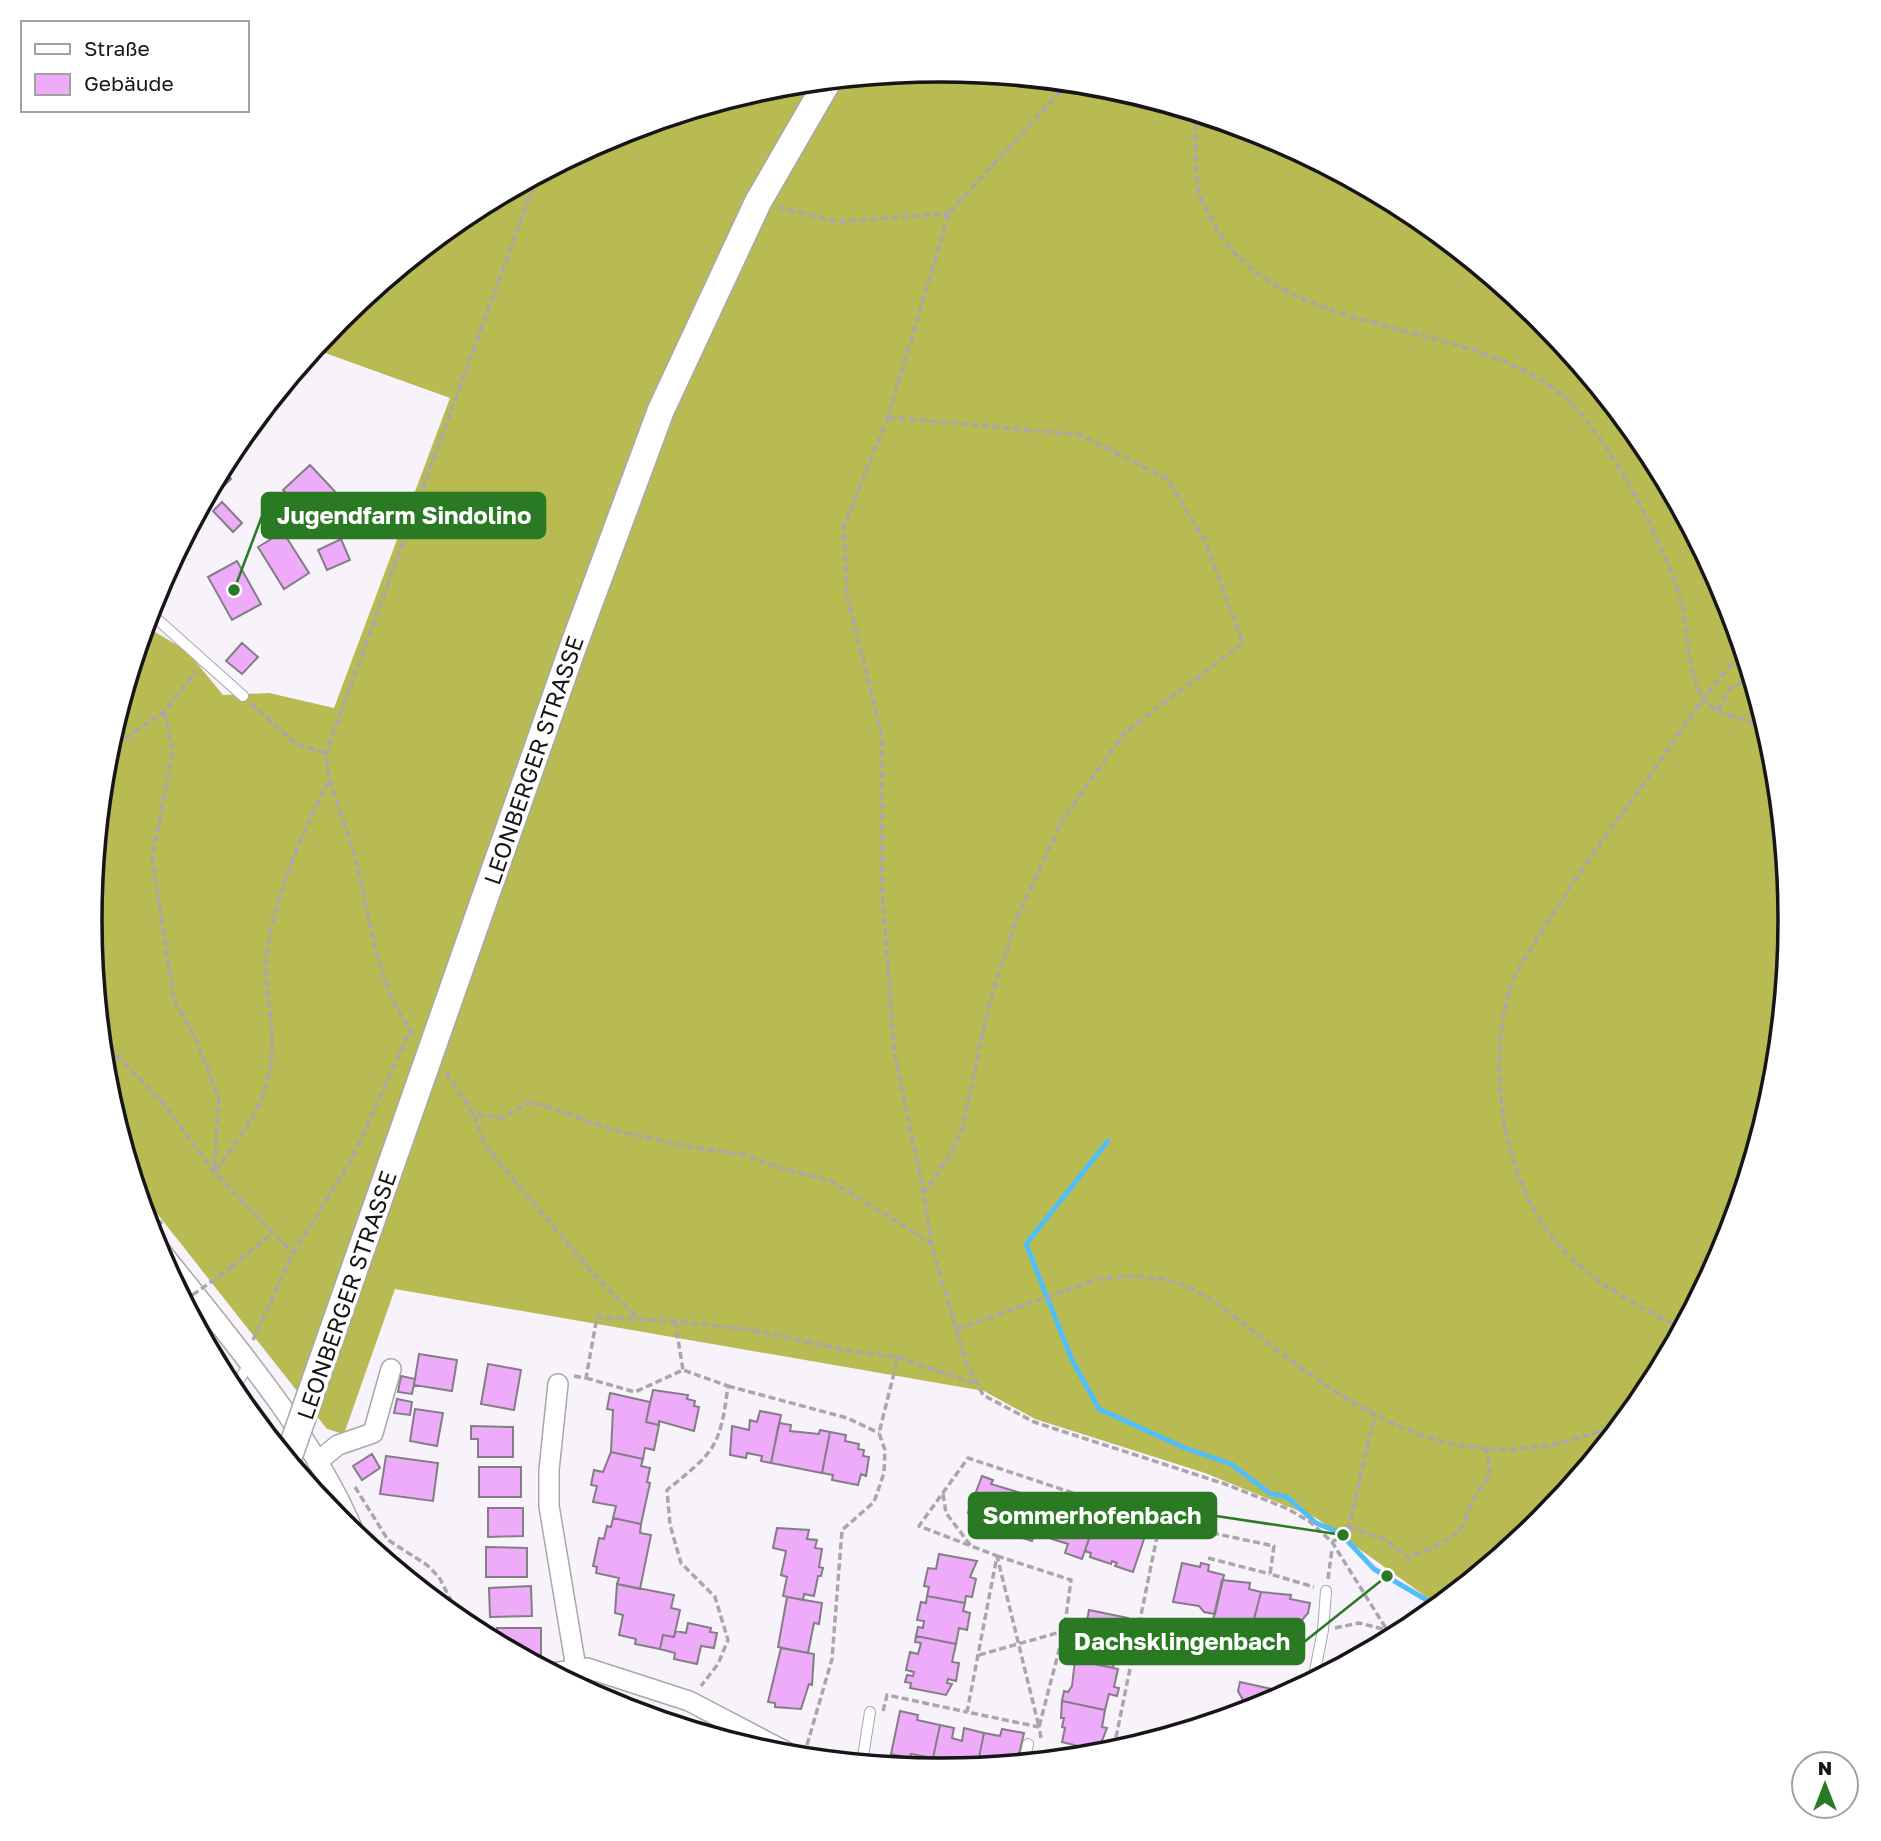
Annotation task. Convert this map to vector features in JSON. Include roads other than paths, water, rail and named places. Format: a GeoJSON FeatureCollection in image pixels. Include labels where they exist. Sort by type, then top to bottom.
{"type":"FeatureCollection","features":[{"type":"Feature","properties":{"kind":"main road","name":"LEONBERGER STRASSE"},"geometry":{"type":"LineString","coordinates":[[291,1451],[627,497],[698,325],[758,202],[823,90]]}},
{"type":"Feature","properties":{"kind":"street"},"geometry":{"type":"LineString","coordinates":[[185,1282],[249,1364],[317,1462],[338,1503]]}},
{"type":"Feature","properties":{"kind":"street"},"geometry":{"type":"LineString","coordinates":[[317,1462],[338,1446],[373,1433],[391,1369]]}},
{"type":"Feature","properties":{"kind":"street"},"geometry":{"type":"LineString","coordinates":[[558,1384],[549,1470],[549,1506],[576,1668]]}},
{"type":"Feature","properties":{"kind":"street"},"geometry":{"type":"LineString","coordinates":[[566,1670],[587,1668],[689,1701],[762,1739]]}},
{"type":"Feature","properties":{"kind":"lane"},"geometry":{"type":"LineString","coordinates":[[158,620],[243,696]]}},
{"type":"Feature","properties":{"kind":"lane"},"geometry":{"type":"LineString","coordinates":[[239,1379],[249,1364]]}},
{"type":"Feature","properties":{"kind":"lane"},"geometry":{"type":"LineString","coordinates":[[1315,1670],[1323,1630],[1326,1591]]}},
{"type":"Feature","properties":{"kind":"lane"},"geometry":{"type":"LineString","coordinates":[[863,1755],[870,1712]]}},
{"type":"Feature","properties":{"kind":"lane"},"geometry":{"type":"LineString","coordinates":[[1026,1754],[1028,1744]]}},
{"type":"Feature","properties":{"kind":"waterway"},"geometry":{"type":"LineString","coordinates":[[1108,1141],[1026,1244],[1072,1360],[1099,1409],[1185,1448],[1231,1464],[1271,1494],[1287,1497],[1316,1523],[1340,1533],[1374,1569],[1429,1601]]}},
{"type":"Feature","properties":{"kind":"place","name":"Jugendfarm Sindolino"},"geometry":{"type":"Point","coordinates":[234,590]}},
{"type":"Feature","properties":{"kind":"place","name":"Sommerhofenbach"},"geometry":{"type":"Point","coordinates":[1343,1535]}},
{"type":"Feature","properties":{"kind":"place","name":"Dachsklingenbach"},"geometry":{"type":"Point","coordinates":[1387,1576]}}]}
